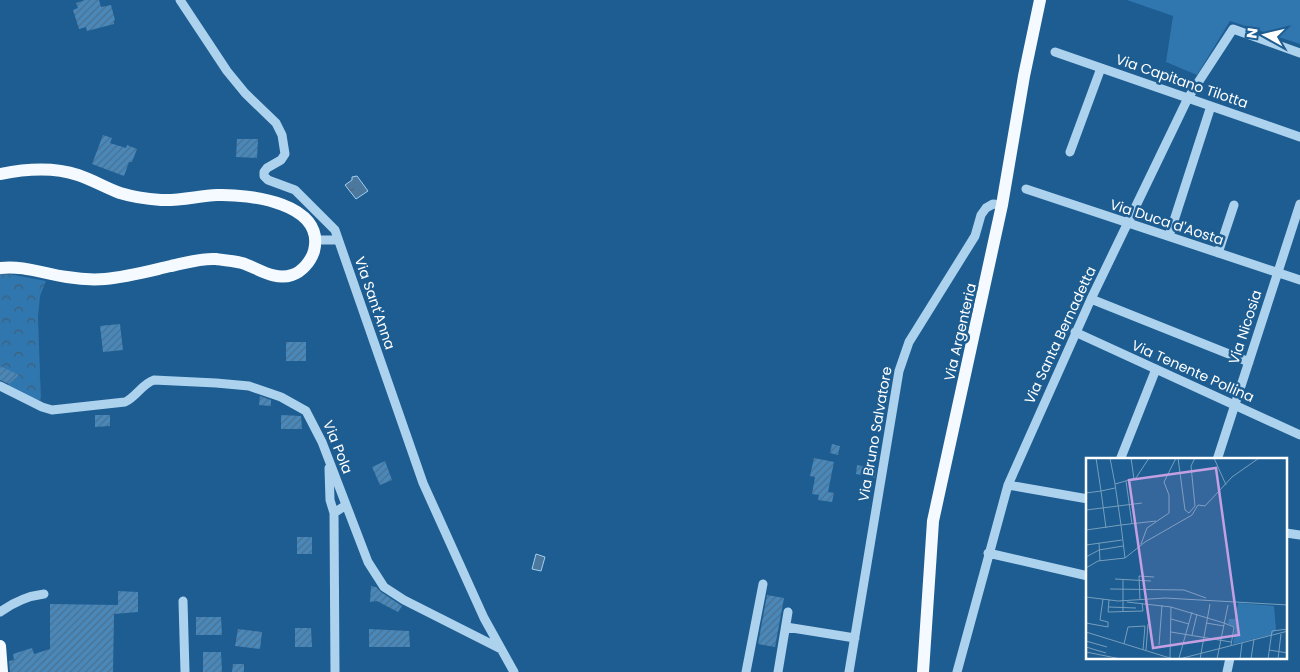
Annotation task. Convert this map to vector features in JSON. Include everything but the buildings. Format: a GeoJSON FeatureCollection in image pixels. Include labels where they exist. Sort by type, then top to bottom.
{"type":"FeatureCollection","features":[{"type":"Feature","properties":{"kind":"main road","name":"Via Argenteria"},"geometry":{"type":"LineString","coordinates":[[923,672],[933,521],[1002,205],[1024,76],[1040,0]]}},
{"type":"Feature","properties":{"kind":"main road"},"geometry":{"type":"LineString","coordinates":[[0,174],[25,170],[67,172],[121,193],[161,200],[218,195],[267,200],[285,205],[299,213],[307,220],[315,240],[312,255],[300,272],[284,277],[267,274],[243,264],[216,259],[196,260],[131,276],[103,279],[79,279],[28,269],[0,268]]}},
{"type":"Feature","properties":{"kind":"main road"},"geometry":{"type":"LineString","coordinates":[[0,646],[2,672]]}},
{"type":"Feature","properties":{"kind":"street","name":"Via Sant'Anna"},"geometry":{"type":"LineString","coordinates":[[180,0],[227,71],[245,93],[276,124],[282,135],[285,154],[282,160],[267,168],[264,176],[268,180],[295,190],[335,230],[423,483],[484,618],[514,672]]}},
{"type":"Feature","properties":{"kind":"street","name":"Via Santa Bernadetta"},"geometry":{"type":"LineString","coordinates":[[957,672],[1008,485],[1075,332],[1188,98],[1233,29],[1300,53]]}},
{"type":"Feature","properties":{"kind":"street","name":"Via Capitano Tilotta"},"geometry":{"type":"LineString","coordinates":[[1055,52],[1300,137]]}},
{"type":"Feature","properties":{"kind":"street"},"geometry":{"type":"LineString","coordinates":[[1070,152],[1101,68]]}},
{"type":"Feature","properties":{"kind":"street"},"geometry":{"type":"LineString","coordinates":[[1169,236],[1211,106]]}},
{"type":"Feature","properties":{"kind":"street","name":"Via Duca d'Aosta"},"geometry":{"type":"LineString","coordinates":[[1026,189],[1300,280]]}},
{"type":"Feature","properties":{"kind":"street","name":"Via Bruno Salvatore"},"geometry":{"type":"LineString","coordinates":[[849,672],[899,371],[909,342],[975,236],[981,215],[986,208],[993,204],[1002,205]]}},
{"type":"Feature","properties":{"kind":"street","name":"Via Nicosia"},"geometry":{"type":"LineString","coordinates":[[1218,458],[1300,204]]}},
{"type":"Feature","properties":{"kind":"street"},"geometry":{"type":"LineString","coordinates":[[1218,253],[1234,205]]}},
{"type":"Feature","properties":{"kind":"street"},"geometry":{"type":"LineString","coordinates":[[315,240],[338,240]]}},
{"type":"Feature","properties":{"kind":"street"},"geometry":{"type":"LineString","coordinates":[[1091,299],[1249,362]]}},
{"type":"Feature","properties":{"kind":"street","name":"Via Tenente Pollina"},"geometry":{"type":"LineString","coordinates":[[1075,332],[1300,435]]}},
{"type":"Feature","properties":{"kind":"street"},"geometry":{"type":"LineString","coordinates":[[1121,458],[1156,369]]}},
{"type":"Feature","properties":{"kind":"street","name":"Via Pola"},"geometry":{"type":"LineString","coordinates":[[0,386],[52,410],[125,402],[131,399],[148,382],[154,380],[216,382],[249,386],[281,398],[306,411],[322,442],[368,562],[384,587],[404,600],[501,649]]}},
{"type":"Feature","properties":{"kind":"street"},"geometry":{"type":"LineString","coordinates":[[329,460],[330,500],[334,513],[335,672]]}},
{"type":"Feature","properties":{"kind":"street"},"geometry":{"type":"LineString","coordinates":[[1008,485],[1086,499]]}},
{"type":"Feature","properties":{"kind":"street"},"geometry":{"type":"LineString","coordinates":[[334,513],[346,505]]}},
{"type":"Feature","properties":{"kind":"street"},"geometry":{"type":"LineString","coordinates":[[988,553],[1086,576]]}},
{"type":"Feature","properties":{"kind":"street"},"geometry":{"type":"LineString","coordinates":[[746,672],[763,584]]}},
{"type":"Feature","properties":{"kind":"street"},"geometry":{"type":"LineString","coordinates":[[0,612],[18,600],[44,594]]}},
{"type":"Feature","properties":{"kind":"street"},"geometry":{"type":"LineString","coordinates":[[183,601],[185,672]]}},
{"type":"Feature","properties":{"kind":"street"},"geometry":{"type":"LineString","coordinates":[[778,672],[788,612]]}},
{"type":"Feature","properties":{"kind":"street"},"geometry":{"type":"LineString","coordinates":[[786,627],[855,638]]}},
{"type":"Feature","properties":{"kind":"green space"},"geometry":{"type":"Polygon","coordinates":[[[1127,0],[1300,0],[1300,44],[1230,21],[1197,75],[1166,62],[1173,16],[1127,0]]]}},
{"type":"Feature","properties":{"kind":"green space"},"geometry":{"type":"Polygon","coordinates":[[[0,274],[46,281],[40,296],[38,317],[41,401],[25,396],[7,386],[18,375],[0,367],[0,274]]]}},
{"type":"Feature","properties":{"kind":"water"},"geometry":{"type":"Polygon","coordinates":[[[357,176],[368,191],[356,199],[345,185],[352,180],[352,177],[357,176]]]}},
{"type":"Feature","properties":{"kind":"water"},"geometry":{"type":"Polygon","coordinates":[[[536,554],[545,557],[541,571],[532,569],[536,554]]]}}]}
